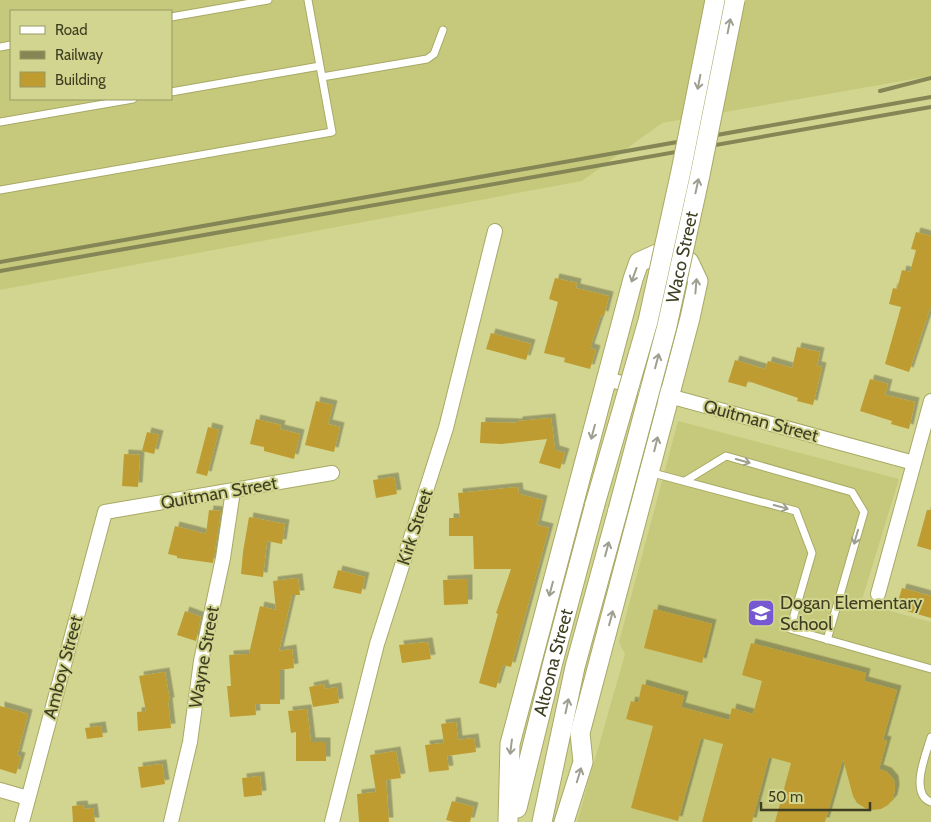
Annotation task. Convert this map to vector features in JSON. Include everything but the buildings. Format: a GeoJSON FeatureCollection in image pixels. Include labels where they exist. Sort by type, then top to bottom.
{"type":"FeatureCollection","features":[{"type":"Feature","properties":{"kind":"main road","name":"Waco Street"},"geometry":{"type":"LineString","coordinates":[[595,504],[648,321],[681,171],[715,0]]}},
{"type":"Feature","properties":{"kind":"main road","name":"Waco Street"},"geometry":{"type":"LineString","coordinates":[[618,510],[667,326],[735,0]]}},
{"type":"Feature","properties":{"kind":"main road"},"geometry":{"type":"LineString","coordinates":[[508,822],[510,744],[633,279],[639,262],[657,254],[688,262],[698,281],[690,318],[580,733],[544,814]]}},
{"type":"Feature","properties":{"kind":"main road","name":"Altoona Street"},"geometry":{"type":"LineString","coordinates":[[513,822],[552,662],[595,504]]}},
{"type":"Feature","properties":{"kind":"main road","name":"Altoona Street"},"geometry":{"type":"LineString","coordinates":[[544,814],[575,668],[618,510]]}},
{"type":"Feature","properties":{"kind":"main road"},"geometry":{"type":"LineString","coordinates":[[564,822],[583,762],[580,733]]}},
{"type":"Feature","properties":{"kind":"street","name":"Kirk Street"},"geometry":{"type":"LineString","coordinates":[[332,822],[377,644],[446,428],[495,231]]}},
{"type":"Feature","properties":{"kind":"street","name":"Quitman Street"},"geometry":{"type":"LineString","coordinates":[[607,379],[914,462]]}},
{"type":"Feature","properties":{"kind":"street"},"geometry":{"type":"LineString","coordinates":[[878,594],[931,401]]}},
{"type":"Feature","properties":{"kind":"street","name":"Quitman Street"},"geometry":{"type":"LineString","coordinates":[[105,512],[332,473]]}},
{"type":"Feature","properties":{"kind":"street","name":"Wayne Street"},"geometry":{"type":"LineString","coordinates":[[171,822],[190,742],[201,661],[223,558],[233,491]]}},
{"type":"Feature","properties":{"kind":"street","name":"Amboy Street"},"geometry":{"type":"LineString","coordinates":[[22,822],[105,512]]}},
{"type":"Feature","properties":{"kind":"street"},"geometry":{"type":"LineString","coordinates":[[0,790],[28,798]]}},
{"type":"Feature","properties":{"kind":"lane"},"geometry":{"type":"LineString","coordinates":[[172,17],[268,0]]}},
{"type":"Feature","properties":{"kind":"lane"},"geometry":{"type":"LineString","coordinates":[[0,190],[332,132],[308,0]]}},
{"type":"Feature","properties":{"kind":"lane"},"geometry":{"type":"LineString","coordinates":[[322,77],[427,59],[434,54],[443,30]]}},
{"type":"Feature","properties":{"kind":"lane"},"geometry":{"type":"LineString","coordinates":[[172,92],[320,66]]}},
{"type":"Feature","properties":{"kind":"lane"},"geometry":{"type":"LineString","coordinates":[[0,122],[127,100]]}},
{"type":"Feature","properties":{"kind":"lane"},"geometry":{"type":"LineString","coordinates":[[685,481],[726,456],[852,492],[864,512],[826,640]]}},
{"type":"Feature","properties":{"kind":"lane"},"geometry":{"type":"LineString","coordinates":[[649,472],[796,511],[812,553],[790,629],[931,669]]}},
{"type":"Feature","properties":{"kind":"lane"},"geometry":{"type":"LineString","coordinates":[[931,737],[921,771],[919,791],[925,800],[931,802]]}},
{"type":"Feature","properties":{"kind":"shaded area"},"geometry":{"type":"Polygon","coordinates":[[[0,0],[931,0],[931,76],[662,123],[582,181],[0,290],[0,0]]]}},
{"type":"Feature","properties":{"kind":"shaded area","name":"Dogan Elementary School"},"geometry":{"type":"Polygon","coordinates":[[[678,421],[899,479],[861,603],[931,622],[931,822],[577,822],[625,654],[619,642],[678,421]]]}},
{"type":"Feature","properties":{"kind":"railway"},"geometry":{"type":"LineString","coordinates":[[880,91],[931,78]]}},
{"type":"Feature","properties":{"kind":"railway"},"geometry":{"type":"LineString","coordinates":[[0,262],[931,97]]}},
{"type":"Feature","properties":{"kind":"railway"},"geometry":{"type":"LineString","coordinates":[[0,271],[931,107]]}},
{"type":"Feature","properties":{"kind":"place","name":"Dogan Elementary School"},"geometry":{"type":"Point","coordinates":[761,613]}}]}
